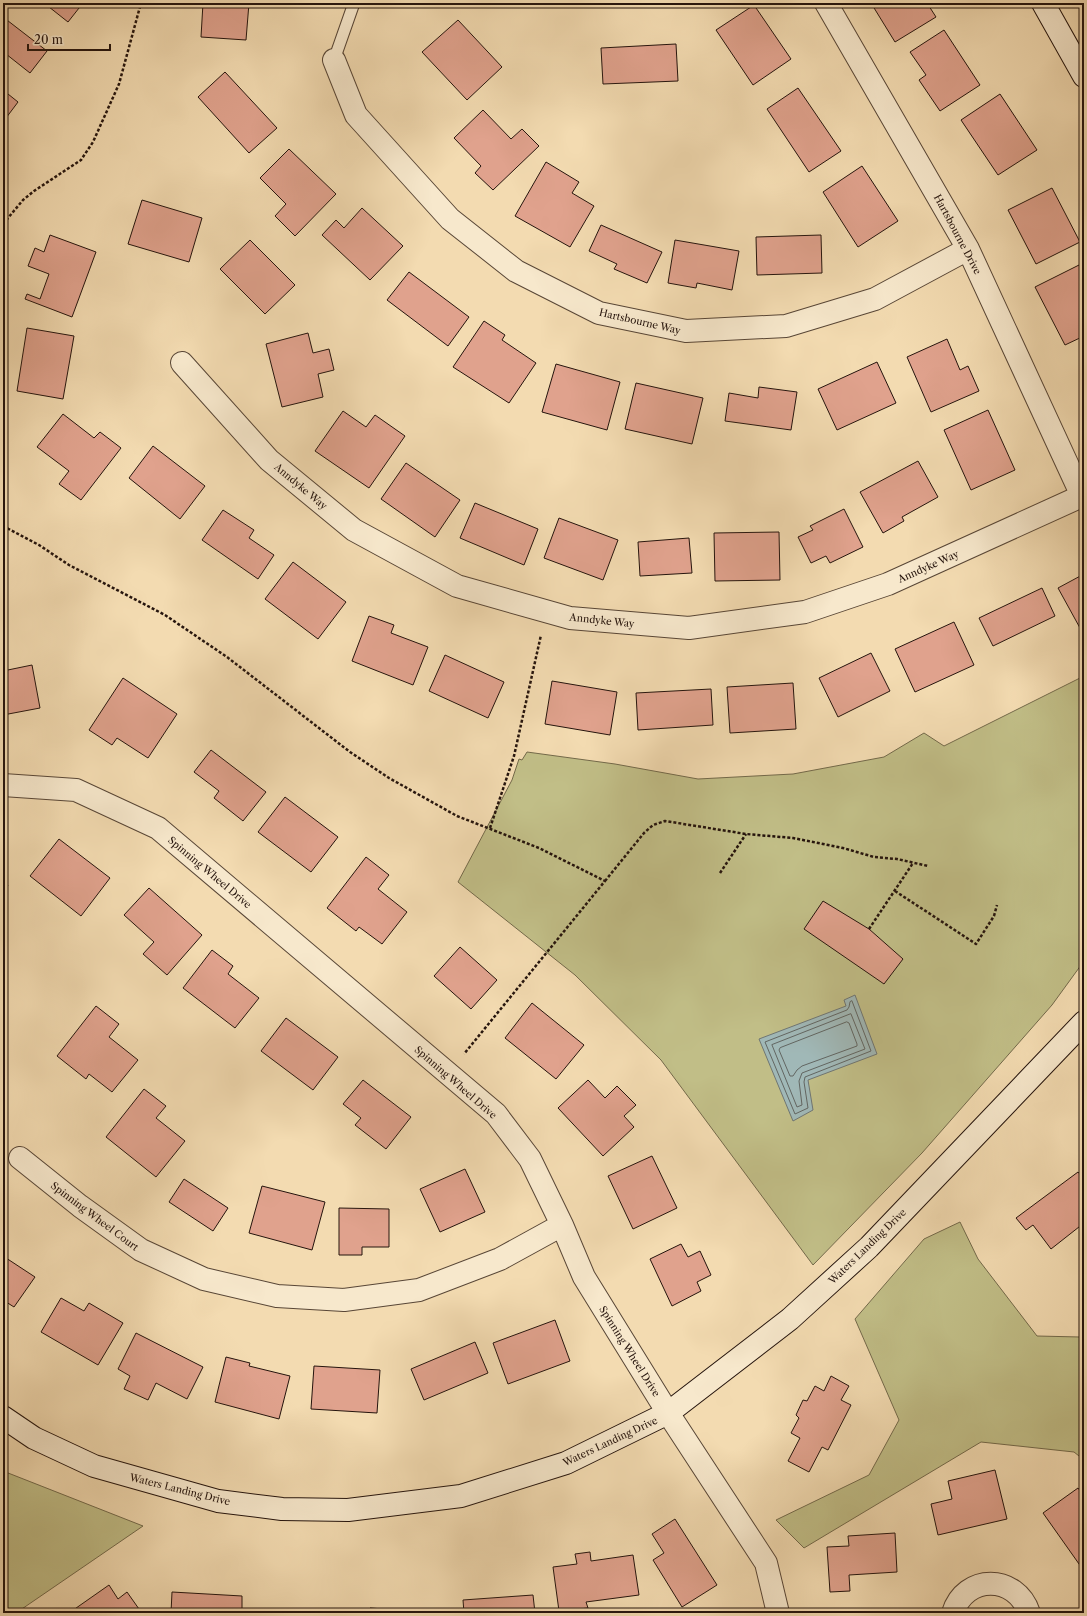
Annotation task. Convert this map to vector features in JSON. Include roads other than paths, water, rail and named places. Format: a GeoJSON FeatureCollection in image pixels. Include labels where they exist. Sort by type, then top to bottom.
{"type":"FeatureCollection","features":[{"type":"Feature","properties":{"kind":"street","name":"Hartsbourne Drive"},"geometry":{"type":"LineString","coordinates":[[826,3],[968,249],[1083,496]]}},
{"type":"Feature","properties":{"kind":"street"},"geometry":{"type":"LineString","coordinates":[[1043,3],[1084,76]]}},
{"type":"Feature","properties":{"kind":"street","name":"Hartsbourne Way"},"geometry":{"type":"LineString","coordinates":[[334,60],[356,115],[450,219],[516,271],[599,313],[686,331],[786,326],[875,299],[968,249]]}},
{"type":"Feature","properties":{"kind":"street","name":"Anndyke Way"},"geometry":{"type":"LineString","coordinates":[[182,363],[269,460],[354,530],[457,586],[570,618],[689,628],[805,612],[888,584],[1083,496]]}},
{"type":"Feature","properties":{"kind":"street","name":"Spinning Wheel Drive"},"geometry":{"type":"LineString","coordinates":[[3,784],[76,790],[158,828],[496,1114],[530,1159],[562,1225],[584,1277],[668,1413],[766,1563],[778,1613]]}},
{"type":"Feature","properties":{"kind":"street","name":"Waters Landing Drive"},"geometry":{"type":"LineString","coordinates":[[3,1417],[34,1438],[94,1466],[218,1501],[282,1509],[348,1510],[461,1496],[566,1463],[668,1413],[790,1319],[869,1247],[1084,1022]]}},
{"type":"Feature","properties":{"kind":"street","name":"Spinning Wheel Court"},"geometry":{"type":"LineString","coordinates":[[20,1158],[80,1206],[141,1250],[204,1279],[277,1296],[344,1300],[419,1290],[500,1259],[562,1225]]}},
{"type":"Feature","properties":{"kind":"street"},"geometry":{"type":"LineString","coordinates":[[953,1613],[955,1605],[962,1595],[972,1588],[984,1584],[996,1584],[1008,1587],[1018,1594],[1026,1605],[1029,1613]]}},
{"type":"Feature","properties":{"kind":"lane"},"geometry":{"type":"LineString","coordinates":[[334,60],[354,3]]}},
{"type":"Feature","properties":{"kind":"water"},"geometry":{"type":"Polygon","coordinates":[[[855,995],[877,1054],[808,1080],[813,1110],[793,1121],[759,1039],[846,1006],[844,1000],[855,995]]]}}]}
